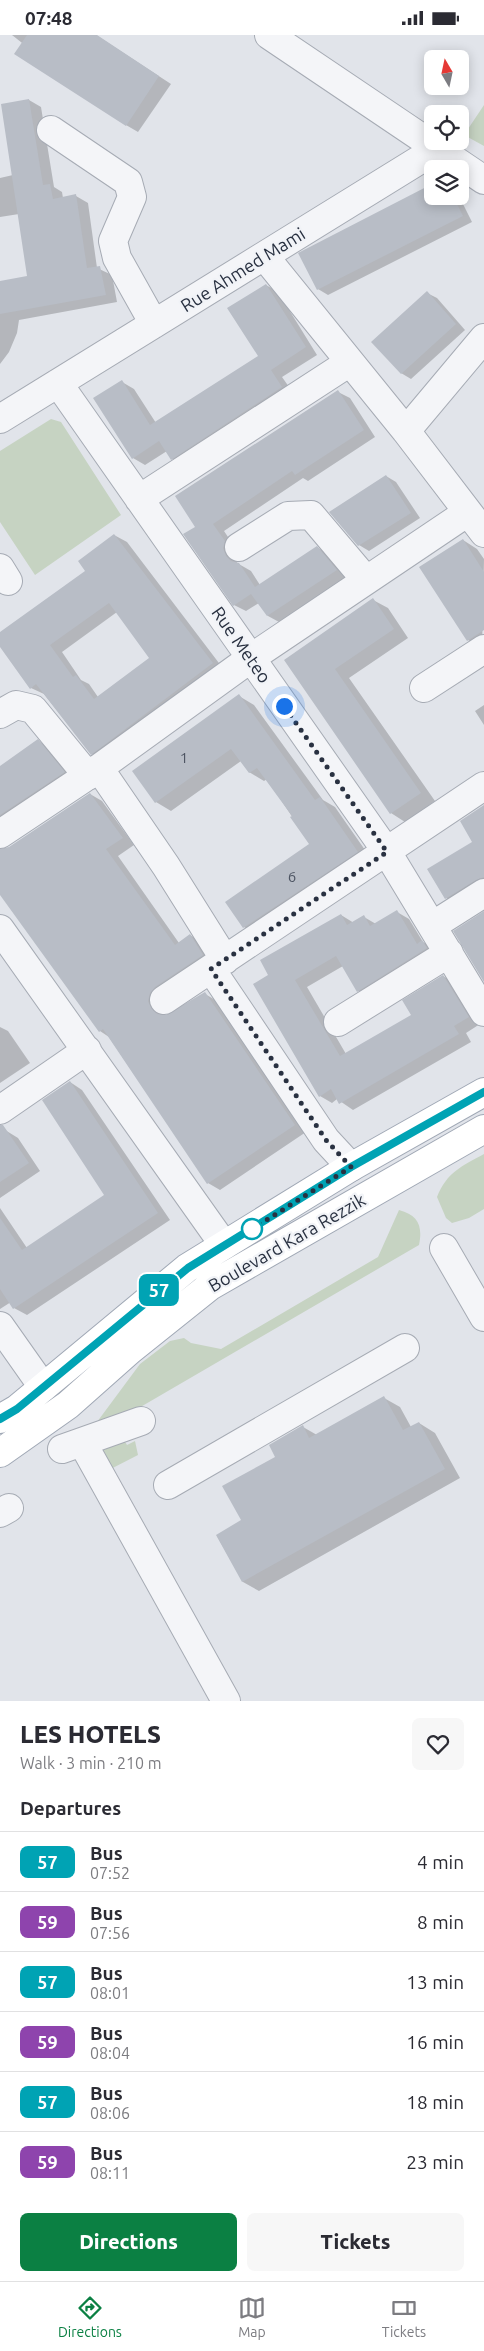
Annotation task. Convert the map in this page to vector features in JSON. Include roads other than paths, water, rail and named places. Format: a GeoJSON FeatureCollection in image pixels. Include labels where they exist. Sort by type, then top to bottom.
{"type":"FeatureCollection","features":[{"type":"Feature","properties":{"kind":"main road"},"geometry":{"type":"LineString","coordinates":[[0,1419],[43,1387],[167,1283],[224,1245],[351,1167],[484,1092]]}},
{"type":"Feature","properties":{"kind":"main road","name":"Boulevard Kara Rezzik"},"geometry":{"type":"LineString","coordinates":[[0,1453],[68,1405],[172,1315],[210,1286],[380,1191],[484,1129]]}},
{"type":"Feature","properties":{"kind":"street"},"geometry":{"type":"LineString","coordinates":[[269,35],[424,140]]}},
{"type":"Feature","properties":{"kind":"street"},"geometry":{"type":"LineString","coordinates":[[51,130],[128,182],[132,197],[113,241],[117,259],[154,324]]}},
{"type":"Feature","properties":{"kind":"street","name":"Rue Ahmed Mami"},"geometry":{"type":"LineString","coordinates":[[0,419],[435,150]]}},
{"type":"Feature","properties":{"kind":"street"},"geometry":{"type":"LineString","coordinates":[[439,150],[484,180]]}},
{"type":"Feature","properties":{"kind":"street"},"geometry":{"type":"LineString","coordinates":[[265,257],[406,431],[484,533]]}},
{"type":"Feature","properties":{"kind":"street"},"geometry":{"type":"LineString","coordinates":[[406,431],[484,338]]}},
{"type":"Feature","properties":{"kind":"street"},"geometry":{"type":"LineString","coordinates":[[139,499],[350,362]]}},
{"type":"Feature","properties":{"kind":"street","name":"Rue Meteo"},"geometry":{"type":"LineString","coordinates":[[58,383],[387,852],[484,1013]]}},
{"type":"Feature","properties":{"kind":"street"},"geometry":{"type":"LineString","coordinates":[[0,834],[93,772],[250,658],[468,511]]}},
{"type":"Feature","properties":{"kind":"street"},"geometry":{"type":"LineString","coordinates":[[239,547],[288,516],[311,515],[366,580]]}},
{"type":"Feature","properties":{"kind":"street"},"geometry":{"type":"LineString","coordinates":[[424,688],[484,649]]}},
{"type":"Feature","properties":{"kind":"street"},"geometry":{"type":"LineString","coordinates":[[0,714],[16,705],[33,709],[93,772],[166,866],[218,965],[326,1140],[351,1167]]}},
{"type":"Feature","properties":{"kind":"street"},"geometry":{"type":"LineString","coordinates":[[164,1000],[484,786]]}},
{"type":"Feature","properties":{"kind":"street"},"geometry":{"type":"LineString","coordinates":[[432,926],[484,893]]}},
{"type":"Feature","properties":{"kind":"street"},"geometry":{"type":"LineString","coordinates":[[0,929],[9,961],[87,1050],[224,1245]]}},
{"type":"Feature","properties":{"kind":"street"},"geometry":{"type":"LineString","coordinates":[[338,1022],[449,953]]}},
{"type":"Feature","properties":{"kind":"street"},"geometry":{"type":"LineString","coordinates":[[0,1110],[87,1050]]}},
{"type":"Feature","properties":{"kind":"street"},"geometry":{"type":"LineString","coordinates":[[444,1248],[484,1317]]}},
{"type":"Feature","properties":{"kind":"street"},"geometry":{"type":"LineString","coordinates":[[0,1326],[43,1387]]}},
{"type":"Feature","properties":{"kind":"street"},"geometry":{"type":"LineString","coordinates":[[168,1485],[405,1348]]}},
{"type":"Feature","properties":{"kind":"street"},"geometry":{"type":"LineString","coordinates":[[140,1421],[72,1446],[226,1701]]}}]}
